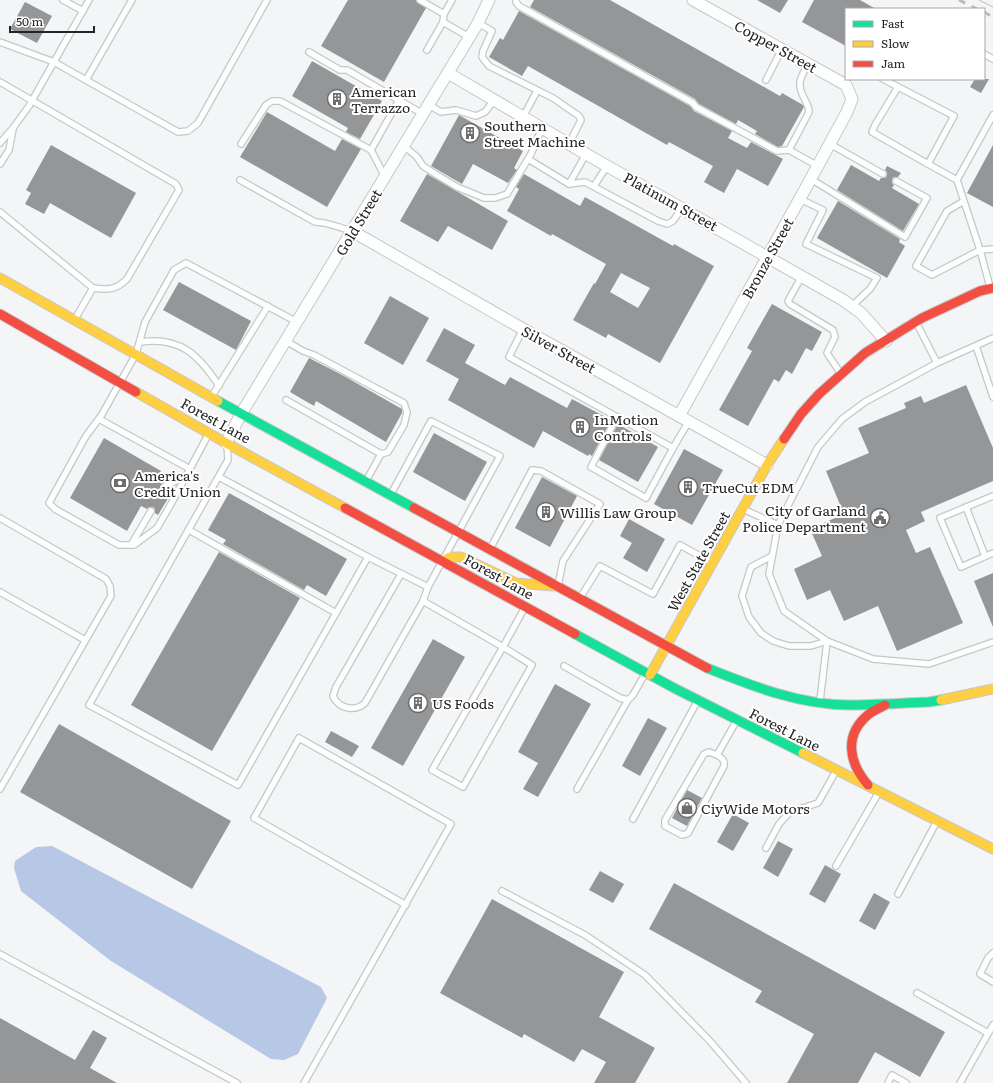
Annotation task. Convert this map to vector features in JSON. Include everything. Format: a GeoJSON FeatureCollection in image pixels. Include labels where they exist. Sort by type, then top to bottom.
{"type":"FeatureCollection","features":[{"type":"Feature","properties":{"kind":"main road","name":"Forest Lane"},"geometry":{"type":"LineString","coordinates":[[0,278],[241,414],[580,598],[700,665],[780,694],[804,700],[848,705],[929,702],[993,689]]}},
{"type":"Feature","properties":{"kind":"main road","name":"West State Street"},"geometry":{"type":"LineString","coordinates":[[648,674],[667,646],[767,465],[801,414],[819,394],[866,353],[915,322],[974,294],[992,288]]}},
{"type":"Feature","properties":{"kind":"main road","name":"Forest Lane"},"geometry":{"type":"LineString","coordinates":[[0,314],[226,443],[648,674],[993,849]]}},
{"type":"Feature","properties":{"kind":"main road"},"geometry":{"type":"LineString","coordinates":[[443,561],[450,557],[461,557],[516,583],[558,586]]}},
{"type":"Feature","properties":{"kind":"main road"},"geometry":{"type":"LineString","coordinates":[[875,790],[860,777],[852,762],[850,750],[854,734],[866,717],[886,704]]}},
{"type":"Feature","properties":{"kind":"street","name":"Gold Street"},"geometry":{"type":"LineString","coordinates":[[226,443],[241,414],[478,23],[488,0]]}},
{"type":"Feature","properties":{"kind":"street","name":"Copper Street"},"geometry":{"type":"LineString","coordinates":[[693,0],[846,85],[852,99]]}},
{"type":"Feature","properties":{"kind":"street","name":"Platinum Street"},"geometry":{"type":"LineString","coordinates":[[448,73],[586,154],[802,275],[861,313],[886,341]]}},
{"type":"Feature","properties":{"kind":"street","name":"Bronze Street"},"geometry":{"type":"LineString","coordinates":[[684,419],[768,256],[847,112],[852,99]]}},
{"type":"Feature","properties":{"kind":"street","name":"Silver Street"},"geometry":{"type":"LineString","coordinates":[[352,231],[523,329],[767,465]]}},
{"type":"Feature","properties":{"kind":"lane"},"geometry":{"type":"LineString","coordinates":[[63,0],[83,12]]}},
{"type":"Feature","properties":{"kind":"lane"},"geometry":{"type":"LineString","coordinates":[[0,144],[14,128],[32,101],[89,0]]}},
{"type":"Feature","properties":{"kind":"lane"},"geometry":{"type":"LineString","coordinates":[[86,80],[132,0]]}},
{"type":"Feature","properties":{"kind":"lane"},"geometry":{"type":"LineString","coordinates":[[0,42],[54,62],[178,132],[188,131],[198,123],[267,0]]}},
{"type":"Feature","properties":{"kind":"lane"},"geometry":{"type":"LineString","coordinates":[[420,0],[444,14]]}},
{"type":"Feature","properties":{"kind":"lane"},"geometry":{"type":"LineString","coordinates":[[427,50],[443,22],[444,14],[452,0]]}},
{"type":"Feature","properties":{"kind":"lane"},"geometry":{"type":"LineString","coordinates":[[516,0],[519,6],[693,103],[696,107],[710,115],[778,151],[782,152],[789,150],[818,166]]}},
{"type":"Feature","properties":{"kind":"lane"},"geometry":{"type":"LineString","coordinates":[[443,22],[469,37]]}},
{"type":"Feature","properties":{"kind":"lane"},"geometry":{"type":"LineString","coordinates":[[478,23],[492,31],[483,51],[482,58],[489,66],[553,98],[579,116],[581,120],[569,144]]}},
{"type":"Feature","properties":{"kind":"lane"},"geometry":{"type":"LineString","coordinates":[[766,80],[782,49]]}},
{"type":"Feature","properties":{"kind":"lane"},"geometry":{"type":"LineString","coordinates":[[309,52],[340,70],[347,70],[399,100],[426,110],[441,112],[456,110],[476,116],[484,112],[494,100]]}},
{"type":"Feature","properties":{"kind":"lane"},"geometry":{"type":"LineString","coordinates":[[789,150],[809,112],[809,108],[799,86],[799,80],[808,64]]}},
{"type":"Feature","properties":{"kind":"lane"},"geometry":{"type":"LineString","coordinates":[[885,80],[954,116],[928,164]]}},
{"type":"Feature","properties":{"kind":"lane"},"geometry":{"type":"LineString","coordinates":[[0,82],[70,124],[176,184],[179,190],[127,279],[112,289],[93,288],[0,212]]}},
{"type":"Feature","properties":{"kind":"lane"},"geometry":{"type":"LineString","coordinates":[[898,87],[872,132],[957,180],[992,288]]}},
{"type":"Feature","properties":{"kind":"lane"},"geometry":{"type":"LineString","coordinates":[[523,117],[537,91]]}},
{"type":"Feature","properties":{"kind":"lane"},"geometry":{"type":"LineString","coordinates":[[371,150],[399,100]]}},
{"type":"Feature","properties":{"kind":"lane"},"geometry":{"type":"LineString","coordinates":[[241,144],[266,105],[272,101],[280,101],[371,150],[385,177]]}},
{"type":"Feature","properties":{"kind":"lane"},"geometry":{"type":"LineString","coordinates":[[957,180],[993,115]]}},
{"type":"Feature","properties":{"kind":"lane"},"geometry":{"type":"LineString","coordinates":[[0,164],[9,150],[14,128]]}},
{"type":"Feature","properties":{"kind":"lane"},"geometry":{"type":"LineString","coordinates":[[404,146],[417,157],[423,166],[457,187],[484,198],[495,198],[507,194],[528,159],[542,128]]}},
{"type":"Feature","properties":{"kind":"lane"},"geometry":{"type":"LineString","coordinates":[[830,144],[883,174]]}},
{"type":"Feature","properties":{"kind":"lane"},"geometry":{"type":"LineString","coordinates":[[569,184],[586,154]]}},
{"type":"Feature","properties":{"kind":"lane"},"geometry":{"type":"LineString","coordinates":[[528,159],[569,184],[585,182],[658,221],[667,224],[673,221],[682,208]]}},
{"type":"Feature","properties":{"kind":"lane"},"geometry":{"type":"LineString","coordinates":[[594,186],[607,165]]}},
{"type":"Feature","properties":{"kind":"lane"},"geometry":{"type":"LineString","coordinates":[[811,179],[905,237],[927,198],[896,181]]}},
{"type":"Feature","properties":{"kind":"lane"},"geometry":{"type":"LineString","coordinates":[[240,180],[316,222],[324,222],[336,228],[352,231]]}},
{"type":"Feature","properties":{"kind":"lane"},"geometry":{"type":"LineString","coordinates":[[800,199],[823,210],[806,244],[876,278],[870,290],[852,306]]}},
{"type":"Feature","properties":{"kind":"lane"},"geometry":{"type":"LineString","coordinates":[[964,201],[948,211],[916,266],[932,275],[980,250],[993,249]]}},
{"type":"Feature","properties":{"kind":"lane"},"geometry":{"type":"LineString","coordinates":[[210,433],[157,528],[134,545],[119,545],[55,509],[49,503],[86,436],[99,419],[136,354],[145,322],[174,270],[186,263],[297,322]]}},
{"type":"Feature","properties":{"kind":"lane"},"geometry":{"type":"LineString","coordinates":[[802,275],[788,301],[790,304],[833,330],[835,337],[827,353],[841,374]]}},
{"type":"Feature","properties":{"kind":"lane"},"geometry":{"type":"LineString","coordinates":[[74,320],[93,288]]}},
{"type":"Feature","properties":{"kind":"lane"},"geometry":{"type":"LineString","coordinates":[[212,397],[268,306]]}},
{"type":"Feature","properties":{"kind":"lane"},"geometry":{"type":"LineString","coordinates":[[915,322],[937,363]]}},
{"type":"Feature","properties":{"kind":"lane"},"geometry":{"type":"LineString","coordinates":[[523,329],[509,357],[673,448]]}},
{"type":"Feature","properties":{"kind":"lane"},"geometry":{"type":"LineString","coordinates":[[993,338],[937,363],[865,402],[842,419],[818,447],[778,525],[769,574],[784,611],[827,641],[873,659],[929,664],[993,642]]}},
{"type":"Feature","properties":{"kind":"lane"},"geometry":{"type":"LineString","coordinates":[[140,342],[152,340],[166,342],[178,345],[191,352],[200,360],[219,386]]}},
{"type":"Feature","properties":{"kind":"lane"},"geometry":{"type":"LineString","coordinates":[[286,341],[404,402],[407,412],[404,425],[388,452],[381,454],[286,400]]}},
{"type":"Feature","properties":{"kind":"lane"},"geometry":{"type":"LineString","coordinates":[[976,346],[993,397]]}},
{"type":"Feature","properties":{"kind":"lane"},"geometry":{"type":"LineString","coordinates":[[617,417],[591,467],[646,498],[673,448],[684,419]]}},
{"type":"Feature","properties":{"kind":"lane"},"geometry":{"type":"LineString","coordinates":[[99,419],[190,469]]}},
{"type":"Feature","properties":{"kind":"lane"},"geometry":{"type":"LineString","coordinates":[[390,495],[431,421],[500,456],[428,587],[423,601],[366,703],[356,709],[344,707],[336,702],[333,696],[336,687],[401,574]]}},
{"type":"Feature","properties":{"kind":"lane"},"geometry":{"type":"LineString","coordinates":[[226,443],[228,460],[89,704],[238,785],[368,556]]}},
{"type":"Feature","properties":{"kind":"lane"},"geometry":{"type":"LineString","coordinates":[[366,482],[381,454]]}},
{"type":"Feature","properties":{"kind":"lane"},"geometry":{"type":"LineString","coordinates":[[490,549],[532,470],[542,471],[600,504],[563,561],[558,586]]}},
{"type":"Feature","properties":{"kind":"lane"},"geometry":{"type":"LineString","coordinates":[[165,486],[187,476]]}},
{"type":"Feature","properties":{"kind":"lane"},"geometry":{"type":"LineString","coordinates":[[219,477],[428,587]]}},
{"type":"Feature","properties":{"kind":"lane"},"geometry":{"type":"LineString","coordinates":[[993,496],[940,518],[961,567],[993,553]]}},
{"type":"Feature","properties":{"kind":"lane"},"geometry":{"type":"LineString","coordinates":[[966,507],[985,556]]}},
{"type":"Feature","properties":{"kind":"lane"},"geometry":{"type":"LineString","coordinates":[[742,509],[778,525]]}},
{"type":"Feature","properties":{"kind":"lane"},"geometry":{"type":"LineString","coordinates":[[132,545],[151,511]]}},
{"type":"Feature","properties":{"kind":"lane"},"geometry":{"type":"LineString","coordinates":[[0,518],[106,579],[110,586],[111,596],[0,789]]}},
{"type":"Feature","properties":{"kind":"lane"},"geometry":{"type":"LineString","coordinates":[[188,530],[336,613]]}},
{"type":"Feature","properties":{"kind":"lane"},"geometry":{"type":"LineString","coordinates":[[580,598],[600,566],[653,594],[680,545],[712,563]]}},
{"type":"Feature","properties":{"kind":"lane"},"geometry":{"type":"LineString","coordinates":[[772,556],[751,567],[742,596],[748,617],[761,633],[773,641],[784,645],[811,646],[827,641]]}},
{"type":"Feature","properties":{"kind":"lane"},"geometry":{"type":"LineString","coordinates":[[0,592],[85,640]]}},
{"type":"Feature","properties":{"kind":"lane"},"geometry":{"type":"LineString","coordinates":[[423,601],[504,647],[532,665],[463,787],[432,770],[504,647],[526,607]]}},
{"type":"Feature","properties":{"kind":"lane"},"geometry":{"type":"LineString","coordinates":[[820,702],[827,641]]}},
{"type":"Feature","properties":{"kind":"lane"},"geometry":{"type":"LineString","coordinates":[[564,666],[620,698],[628,700]]}},
{"type":"Feature","properties":{"kind":"lane"},"geometry":{"type":"LineString","coordinates":[[577,789],[628,700],[648,674]]}},
{"type":"Feature","properties":{"kind":"lane"},"geometry":{"type":"LineString","coordinates":[[633,819],[698,700]]}},
{"type":"Feature","properties":{"kind":"lane"},"geometry":{"type":"LineString","coordinates":[[717,755],[737,720]]}},
{"type":"Feature","properties":{"kind":"lane"},"geometry":{"type":"LineString","coordinates":[[304,1083],[406,905],[451,824],[299,738],[254,818],[406,905]]}},
{"type":"Feature","properties":{"kind":"lane"},"geometry":{"type":"LineString","coordinates":[[710,752],[717,755],[723,758],[725,762],[724,766],[688,832],[682,835],[665,826],[665,820],[704,754],[710,752]]}},
{"type":"Feature","properties":{"kind":"lane"},"geometry":{"type":"LineString","coordinates":[[766,848],[779,824],[790,812],[818,803],[836,770]]}},
{"type":"Feature","properties":{"kind":"lane"},"geometry":{"type":"LineString","coordinates":[[836,866],[875,790]]}},
{"type":"Feature","properties":{"kind":"lane"},"geometry":{"type":"LineString","coordinates":[[898,894],[937,821]]}},
{"type":"Feature","properties":{"kind":"lane"},"geometry":{"type":"LineString","coordinates":[[502,891],[585,935],[645,975],[709,1040],[746,1083]]}},
{"type":"Feature","properties":{"kind":"lane"},"geometry":{"type":"LineString","coordinates":[[993,953],[988,958],[980,974],[993,982]]}},
{"type":"Feature","properties":{"kind":"lane"},"geometry":{"type":"LineString","coordinates":[[0,954],[236,1083]]}},
{"type":"Feature","properties":{"kind":"lane"},"geometry":{"type":"LineString","coordinates":[[917,993],[988,1033]]}},
{"type":"Feature","properties":{"kind":"lane"},"geometry":{"type":"LineString","coordinates":[[960,1083],[993,1025]]}},
{"type":"Feature","properties":{"kind":"lane"},"geometry":{"type":"LineString","coordinates":[[888,1083],[892,1075],[906,1083]]}},
{"type":"Feature","properties":{"kind":"water"},"geometry":{"type":"Polygon","coordinates":[[[52,846],[321,987],[327,998],[298,1054],[284,1060],[271,1059],[111,961],[21,891],[14,868],[15,861],[36,847],[52,846]]]}},
{"type":"Feature","properties":{"kind":"building"},"geometry":{"type":"Polygon","coordinates":[[[348,0],[416,0],[426,8],[384,82],[321,46],[348,0]]]}},
{"type":"Feature","properties":{"kind":"building"},"geometry":{"type":"Polygon","coordinates":[[[534,0],[610,0],[780,96],[782,93],[804,107],[782,146],[778,147],[755,134],[757,131],[738,120],[736,124],[699,104],[695,99],[530,7],[534,0]]]}},
{"type":"Feature","properties":{"kind":"building"},"geometry":{"type":"Polygon","coordinates":[[[757,0],[788,0],[780,13],[757,0]]]}},
{"type":"Feature","properties":{"kind":"building"},"geometry":{"type":"Polygon","coordinates":[[[814,0],[860,0],[874,8],[845,8],[845,45],[802,22],[814,0]]]}},
{"type":"Feature","properties":{"kind":"building"},"geometry":{"type":"Polygon","coordinates":[[[25,2],[52,16],[37,43],[10,29],[25,2]]]}},
{"type":"Feature","properties":{"kind":"building"},"geometry":{"type":"Polygon","coordinates":[[[519,11],[690,106],[694,111],[732,131],[728,138],[747,148],[751,142],[783,159],[768,186],[737,169],[724,193],[704,182],[713,166],[669,142],[667,145],[528,66],[522,76],[489,57],[500,38],[503,40],[519,11]]]}},
{"type":"Feature","properties":{"kind":"building","name":"American Terrazzo"},"geometry":{"type":"Polygon","coordinates":[[[312,61],[382,101],[360,139],[346,132],[348,128],[292,96],[312,61]]]}},
{"type":"Feature","properties":{"kind":"building"},"geometry":{"type":"Polygon","coordinates":[[[989,79],[981,93],[970,87],[974,80],[989,79]]]}},
{"type":"Feature","properties":{"kind":"building"},"geometry":{"type":"Polygon","coordinates":[[[267,112],[335,151],[342,139],[361,149],[327,207],[240,157],[267,112]]]}},
{"type":"Feature","properties":{"kind":"building","name":"Southern Street Machine"},"geometry":{"type":"Polygon","coordinates":[[[459,115],[523,151],[514,168],[517,170],[508,183],[473,164],[462,184],[431,166],[459,115]]]}},
{"type":"Feature","properties":{"kind":"building"},"geometry":{"type":"Polygon","coordinates":[[[51,145],[136,193],[111,238],[50,203],[44,214],[25,204],[31,193],[26,190],[51,145]]]}},
{"type":"Feature","properties":{"kind":"building"},"geometry":{"type":"Polygon","coordinates":[[[993,145],[993,207],[967,193],[993,145]]]}},
{"type":"Feature","properties":{"kind":"building"},"geometry":{"type":"Polygon","coordinates":[[[851,165],[879,181],[881,178],[885,178],[887,176],[887,172],[885,170],[887,166],[901,173],[898,177],[894,177],[892,179],[892,183],[894,185],[892,188],[919,204],[903,231],[837,190],[851,165]]]}},
{"type":"Feature","properties":{"kind":"building"},"geometry":{"type":"Polygon","coordinates":[[[427,174],[508,221],[492,250],[448,226],[438,242],[400,221],[427,174]]]}},
{"type":"Feature","properties":{"kind":"building"},"geometry":{"type":"Polygon","coordinates":[[[524,174],[580,206],[585,197],[673,246],[674,244],[714,266],[660,363],[608,334],[606,338],[573,320],[606,264],[552,234],[551,236],[507,211],[519,189],[516,187],[524,174]],[[621,273],[610,292],[638,308],[650,288],[621,273]]]}},
{"type":"Feature","properties":{"kind":"building"},"geometry":{"type":"Polygon","coordinates":[[[838,201],[900,239],[899,242],[905,246],[887,278],[817,238],[838,201]]]}},
{"type":"Feature","properties":{"kind":"building"},"geometry":{"type":"Polygon","coordinates":[[[179,282],[251,321],[236,350],[163,310],[179,282]]]}},
{"type":"Feature","properties":{"kind":"building"},"geometry":{"type":"Polygon","coordinates":[[[390,296],[429,318],[403,365],[364,343],[390,296]]]}},
{"type":"Feature","properties":{"kind":"building"},"geometry":{"type":"Polygon","coordinates":[[[772,304],[822,332],[812,351],[806,348],[792,374],[786,370],[779,382],[774,379],[748,426],[719,410],[752,351],[747,348],[772,304]]]}},
{"type":"Feature","properties":{"kind":"building"},"geometry":{"type":"Polygon","coordinates":[[[444,328],[475,345],[465,363],[505,385],[510,377],[567,408],[572,399],[611,420],[592,456],[589,454],[588,456],[543,431],[534,448],[448,400],[459,379],[426,361],[444,328]]]}},
{"type":"Feature","properties":{"kind":"building"},"geometry":{"type":"Polygon","coordinates":[[[309,358],[402,409],[402,413],[386,442],[316,401],[314,406],[290,392],[309,358]]]}},
{"type":"Feature","properties":{"kind":"building","name":"City of Garland Police Department"},"geometry":{"type":"Polygon","coordinates":[[[966,385],[993,448],[993,481],[921,512],[925,521],[906,530],[916,553],[930,547],[963,623],[897,651],[878,606],[844,621],[830,590],[807,600],[794,569],[822,556],[810,529],[844,514],[826,471],[869,453],[858,428],[906,408],[904,403],[921,396],[924,403],[966,385]]]}},
{"type":"Feature","properties":{"kind":"building"},"geometry":{"type":"Polygon","coordinates":[[[618,424],[658,447],[638,482],[599,460],[618,424]]]}},
{"type":"Feature","properties":{"kind":"building"},"geometry":{"type":"Polygon","coordinates":[[[434,433],[487,462],[465,501],[413,472],[434,433]]]}},
{"type":"Feature","properties":{"kind":"building","name":"America's Credit Union"},"geometry":{"type":"Polygon","coordinates":[[[104,438],[161,471],[156,480],[162,484],[161,487],[163,490],[170,488],[173,490],[158,515],[155,513],[155,509],[153,507],[149,507],[147,509],[141,506],[127,531],[70,498],[104,438]]]}},
{"type":"Feature","properties":{"kind":"building","name":"TrueCut EDM"},"geometry":{"type":"Polygon","coordinates":[[[684,449],[723,470],[692,525],[654,504],[684,449]]]}},
{"type":"Feature","properties":{"kind":"building","name":"Willis Law Group"},"geometry":{"type":"Polygon","coordinates":[[[542,477],[577,496],[550,547],[515,528],[542,477]]]}},
{"type":"Feature","properties":{"kind":"building"},"geometry":{"type":"Polygon","coordinates":[[[229,493],[347,559],[326,596],[307,585],[304,590],[223,544],[226,540],[208,530],[229,493]]]}},
{"type":"Feature","properties":{"kind":"building"},"geometry":{"type":"Polygon","coordinates":[[[629,519],[665,539],[647,572],[623,558],[632,543],[620,536],[629,519]]]}},
{"type":"Feature","properties":{"kind":"building"},"geometry":{"type":"Polygon","coordinates":[[[219,552],[300,598],[212,751],[131,705],[219,552]]]}},
{"type":"Feature","properties":{"kind":"building"},"geometry":{"type":"Polygon","coordinates":[[[993,573],[993,627],[974,581],[993,573]]]}},
{"type":"Feature","properties":{"kind":"building","name":"US Foods"},"geometry":{"type":"Polygon","coordinates":[[[433,639],[465,657],[403,766],[371,748],[433,639]]]}},
{"type":"Feature","properties":{"kind":"building"},"geometry":{"type":"Polygon","coordinates":[[[555,684],[591,704],[538,797],[523,789],[538,763],[518,752],[555,684]]]}},
{"type":"Feature","properties":{"kind":"building"},"geometry":{"type":"Polygon","coordinates":[[[648,718],[667,728],[640,776],[622,766],[648,718]]]}},
{"type":"Feature","properties":{"kind":"building"},"geometry":{"type":"Polygon","coordinates":[[[59,724],[231,821],[192,889],[20,792],[59,724]]]}},
{"type":"Feature","properties":{"kind":"building"},"geometry":{"type":"Polygon","coordinates":[[[331,731],[359,746],[352,757],[325,742],[331,731]]]}},
{"type":"Feature","properties":{"kind":"building","name":"CiyWide Motors"},"geometry":{"type":"Polygon","coordinates":[[[687,790],[702,798],[687,826],[672,818],[687,790]]]}},
{"type":"Feature","properties":{"kind":"building"},"geometry":{"type":"Polygon","coordinates":[[[733,814],[749,823],[733,851],[717,842],[733,814]]]}},
{"type":"Feature","properties":{"kind":"building"},"geometry":{"type":"Polygon","coordinates":[[[778,841],[793,849],[778,877],[763,868],[778,841]]]}},
{"type":"Feature","properties":{"kind":"building"},"geometry":{"type":"Polygon","coordinates":[[[825,865],[841,874],[825,903],[809,894],[825,865]]]}},
{"type":"Feature","properties":{"kind":"building"},"geometry":{"type":"Polygon","coordinates":[[[600,871],[624,884],[613,903],[589,890],[600,871]]]}},
{"type":"Feature","properties":{"kind":"building"},"geometry":{"type":"Polygon","coordinates":[[[674,883],[945,1032],[920,1077],[875,1052],[858,1083],[787,1083],[814,1034],[755,1002],[762,991],[649,929],[674,883]]]}},
{"type":"Feature","properties":{"kind":"building"},"geometry":{"type":"Polygon","coordinates":[[[874,893],[890,902],[875,930],[859,921],[874,893]]]}},
{"type":"Feature","properties":{"kind":"building"},"geometry":{"type":"Polygon","coordinates":[[[492,899],[624,972],[599,1017],[655,1048],[635,1083],[594,1083],[606,1062],[582,1049],[574,1062],[524,1034],[522,1038],[440,993],[492,899]]]}},
{"type":"Feature","properties":{"kind":"building"},"geometry":{"type":"Polygon","coordinates":[[[0,1018],[75,1060],[93,1030],[107,1038],[90,1068],[117,1083],[0,1083],[0,1018]]]}},
{"type":"Feature","properties":{"kind":"tram line"},"geometry":{"type":"LineString","coordinates":[[979,0],[993,7]]}},
{"type":"Feature","properties":{"kind":"railway"},"geometry":{"type":"LineString","coordinates":[[959,0],[975,8]]}},
{"type":"Feature","properties":{"kind":"railway"},"geometry":{"type":"LineString","coordinates":[[985,13],[993,17]]}},
{"type":"Feature","properties":{"kind":"traffic: fast"},"geometry":{"type":"LineString","coordinates":[[218,401],[414,508]]}},
{"type":"Feature","properties":{"kind":"traffic: fast"},"geometry":{"type":"LineString","coordinates":[[575,634],[674,688],[803,753]]}},
{"type":"Feature","properties":{"kind":"traffic: fast"},"geometry":{"type":"LineString","coordinates":[[707,668],[759,688],[812,702],[859,705],[929,702],[941,700]]}},
{"type":"Feature","properties":{"kind":"traffic: slow"},"geometry":{"type":"LineString","coordinates":[[0,278],[218,401]]}},
{"type":"Feature","properties":{"kind":"traffic: slow"},"geometry":{"type":"LineString","coordinates":[[136,392],[345,508]]}},
{"type":"Feature","properties":{"kind":"traffic: slow"},"geometry":{"type":"LineString","coordinates":[[650,675],[767,465],[784,439]]}},
{"type":"Feature","properties":{"kind":"traffic: slow"},"geometry":{"type":"LineString","coordinates":[[443,561],[450,557],[461,557],[516,583],[553,586]]}},
{"type":"Feature","properties":{"kind":"traffic: slow"},"geometry":{"type":"LineString","coordinates":[[941,700],[993,689]]}},
{"type":"Feature","properties":{"kind":"traffic: slow"},"geometry":{"type":"LineString","coordinates":[[803,753],[993,849]]}},
{"type":"Feature","properties":{"kind":"traffic: jam"},"geometry":{"type":"LineString","coordinates":[[784,439],[801,414],[819,394],[865,353],[922,318],[980,291],[993,288]]}},
{"type":"Feature","properties":{"kind":"traffic: jam"},"geometry":{"type":"LineString","coordinates":[[0,314],[136,392]]}},
{"type":"Feature","properties":{"kind":"traffic: jam"},"geometry":{"type":"LineString","coordinates":[[345,508],[575,634]]}},
{"type":"Feature","properties":{"kind":"traffic: jam"},"geometry":{"type":"LineString","coordinates":[[414,508],[707,668]]}},
{"type":"Feature","properties":{"kind":"traffic: jam"},"geometry":{"type":"LineString","coordinates":[[868,785],[856,768],[853,758],[852,740],[855,731],[861,722],[871,713],[885,705]]}},
{"type":"Feature","properties":{"kind":"place","name":"American Terrazzo"},"geometry":{"type":"Point","coordinates":[337,99]}},
{"type":"Feature","properties":{"kind":"place","name":"Southern Street Machine"},"geometry":{"type":"Point","coordinates":[470,133]}},
{"type":"Feature","properties":{"kind":"place","name":"InMotion Controls"},"geometry":{"type":"Point","coordinates":[580,427]}},
{"type":"Feature","properties":{"kind":"place","name":"America's Credit Union"},"geometry":{"type":"Point","coordinates":[120,483]}},
{"type":"Feature","properties":{"kind":"place","name":"TrueCut EDM"},"geometry":{"type":"Point","coordinates":[688,487]}},
{"type":"Feature","properties":{"kind":"place","name":"Willis Law Group"},"geometry":{"type":"Point","coordinates":[546,512]}},
{"type":"Feature","properties":{"kind":"place","name":"City of Garland Police Department"},"geometry":{"type":"Point","coordinates":[880,518]}},
{"type":"Feature","properties":{"kind":"place","name":"US Foods"},"geometry":{"type":"Point","coordinates":[418,703]}},
{"type":"Feature","properties":{"kind":"place","name":"CiyWide Motors"},"geometry":{"type":"Point","coordinates":[687,808]}}]}
